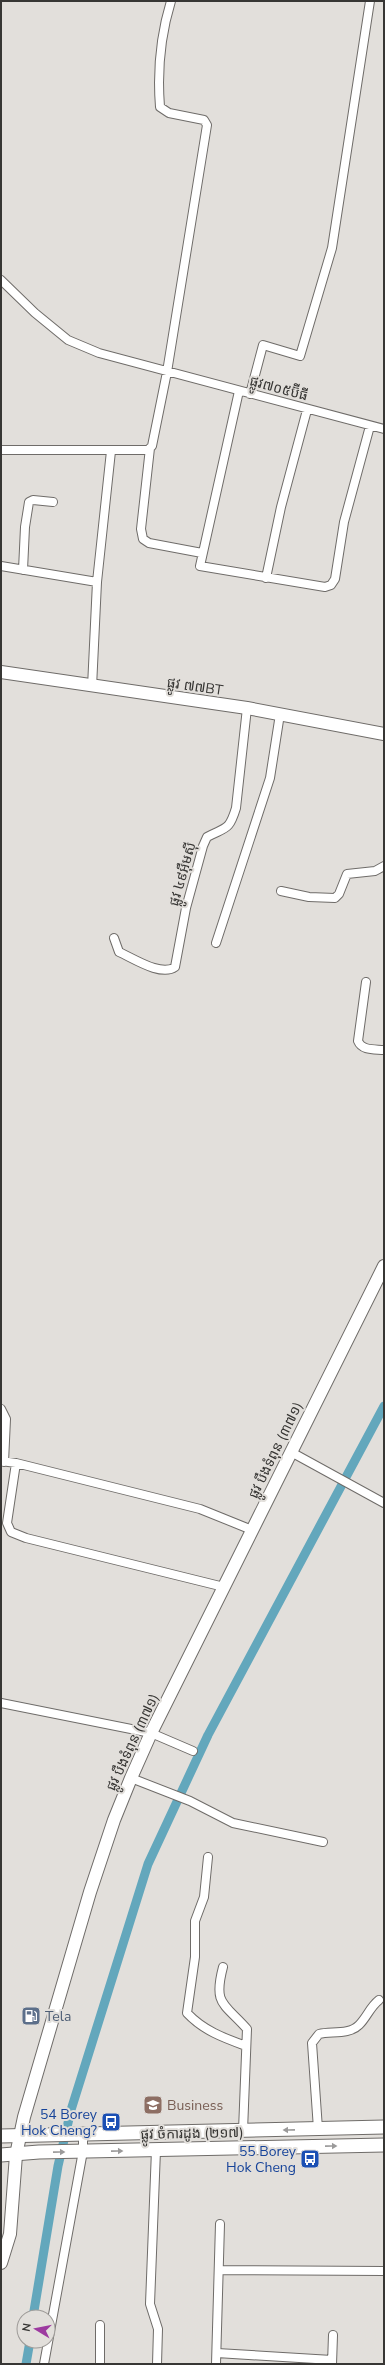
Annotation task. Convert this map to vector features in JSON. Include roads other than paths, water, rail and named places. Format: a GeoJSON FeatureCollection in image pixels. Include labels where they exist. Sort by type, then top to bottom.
{"type":"FeatureCollection","features":[{"type":"Feature","properties":{"kind":"main road","name":"ផ្លូវ ៧៧BT"},"geometry":{"type":"LineString","coordinates":[[1,672],[92,687],[247,708],[384,734]]}},
{"type":"Feature","properties":{"kind":"main road","name":"ផ្លូវ បឹងទំពុន (៣៧១)"},"geometry":{"type":"LineString","coordinates":[[2,2257],[10,2234],[16,2155],[20,2135],[90,1892],[114,1820],[151,1733],[384,1266]]}},
{"type":"Feature","properties":{"kind":"main road","name":"ផ្លូវ ចំការដូង (២១៧)"},"geometry":{"type":"LineString","coordinates":[[1,2136],[384,2128]]}},
{"type":"Feature","properties":{"kind":"main road","name":"ផ្លូវ ចំការដូង (២១៧)"},"geometry":{"type":"LineString","coordinates":[[1,2155],[39,2152],[384,2144]]}},
{"type":"Feature","properties":{"kind":"street"},"geometry":{"type":"LineString","coordinates":[[171,1],[160,39],[158,63],[160,107],[168,113],[204,120],[207,125],[167,372],[150,448],[141,530],[143,539],[149,543],[202,553]]}},
{"type":"Feature","properties":{"kind":"street"},"geometry":{"type":"LineString","coordinates":[[250,394],[263,345],[300,356],[332,248],[370,1]]}},
{"type":"Feature","properties":{"kind":"street","name":"ផ្លូវ៧០៥ប៊ីធី"},"geometry":{"type":"LineString","coordinates":[[1,280],[35,313],[68,340],[99,353],[307,410],[384,429]]}},
{"type":"Feature","properties":{"kind":"street"},"geometry":{"type":"LineString","coordinates":[[239,391],[200,566],[325,587],[333,582],[344,522],[370,426]]}},
{"type":"Feature","properties":{"kind":"street"},"geometry":{"type":"LineString","coordinates":[[266,578],[281,506],[307,410]]}},
{"type":"Feature","properties":{"kind":"street"},"geometry":{"type":"LineString","coordinates":[[1,450],[111,451],[150,448]]}},
{"type":"Feature","properties":{"kind":"street"},"geometry":{"type":"LineString","coordinates":[[92,687],[97,582],[111,451]]}},
{"type":"Feature","properties":{"kind":"street"},"geometry":{"type":"LineString","coordinates":[[23,570],[25,527],[29,502],[33,500],[53,502]]}},
{"type":"Feature","properties":{"kind":"street"},"geometry":{"type":"LineString","coordinates":[[1,566],[97,582]]}},
{"type":"Feature","properties":{"kind":"street","name":"ផ្លូវ ៤៩អ៊ឹមស៊ី"},"geometry":{"type":"LineString","coordinates":[[114,938],[119,952],[137,959],[148,967],[169,970],[175,967],[186,908],[203,846],[207,836],[226,829],[232,821],[236,808],[247,708]]}},
{"type":"Feature","properties":{"kind":"street"},"geometry":{"type":"LineString","coordinates":[[216,943],[270,778],[280,714]]}},
{"type":"Feature","properties":{"kind":"street"},"geometry":{"type":"LineString","coordinates":[[281,891],[309,897],[335,898],[339,894],[347,874],[375,871],[384,866]]}},
{"type":"Feature","properties":{"kind":"street"},"geometry":{"type":"LineString","coordinates":[[366,982],[358,1041],[363,1047],[384,1050]]}},
{"type":"Feature","properties":{"kind":"street"},"geometry":{"type":"LineString","coordinates":[[1,1409],[6,1419],[2,1461],[16,1463],[200,1509],[252,1530]]}},
{"type":"Feature","properties":{"kind":"street"},"geometry":{"type":"LineString","coordinates":[[291,1452],[384,1503]]}},
{"type":"Feature","properties":{"kind":"street"},"geometry":{"type":"LineString","coordinates":[[16,1463],[7,1522],[11,1532],[26,1538],[224,1587]]}},
{"type":"Feature","properties":{"kind":"street"},"geometry":{"type":"LineString","coordinates":[[1,1703],[151,1733],[193,1751]]}},
{"type":"Feature","properties":{"kind":"street"},"geometry":{"type":"LineString","coordinates":[[131,1778],[190,1801],[233,1823],[323,1842]]}},
{"type":"Feature","properties":{"kind":"street"},"geometry":{"type":"LineString","coordinates":[[208,1857],[204,1897],[195,1921],[195,1957],[187,2014],[199,2024],[219,2036],[246,2046]]}},
{"type":"Feature","properties":{"kind":"street"},"geometry":{"type":"LineString","coordinates":[[223,1967],[218,1985],[219,1997],[227,2010],[247,2029],[244,2131]]}},
{"type":"Feature","properties":{"kind":"street"},"geometry":{"type":"LineString","coordinates":[[318,2129],[312,2043],[319,2034],[348,2031],[358,2026],[371,2007],[379,2000]]}},
{"type":"Feature","properties":{"kind":"street"},"geometry":{"type":"LineString","coordinates":[[44,2364],[81,2151],[81,2134]]}},
{"type":"Feature","properties":{"kind":"street"},"geometry":{"type":"LineString","coordinates":[[156,2150],[150,2304],[158,2329],[157,2364]]}},
{"type":"Feature","properties":{"kind":"street"},"geometry":{"type":"LineString","coordinates":[[216,2364],[220,2224]]}},
{"type":"Feature","properties":{"kind":"street"},"geometry":{"type":"LineString","coordinates":[[218,2270],[384,2271]]}},
{"type":"Feature","properties":{"kind":"street"},"geometry":{"type":"LineString","coordinates":[[100,2325],[100,2364]]}},
{"type":"Feature","properties":{"kind":"street"},"geometry":{"type":"LineString","coordinates":[[217,2352],[332,2362],[333,2335]]}},
{"type":"Feature","properties":{"kind":"waterway"},"geometry":{"type":"LineString","coordinates":[[34,2309],[58,2166],[71,2110],[148,1864],[208,1735],[384,1406]]}},
{"type":"Feature","properties":{"kind":"waterway"},"geometry":{"type":"LineString","coordinates":[[26,2364],[29,2349]]}},
{"type":"Feature","properties":{"kind":"place","name":"Tela"},"geometry":{"type":"Point","coordinates":[31,2016]}},
{"type":"Feature","properties":{"kind":"place","name":"Business"},"geometry":{"type":"Point","coordinates":[153,2105]}},
{"type":"Feature","properties":{"kind":"place","name":"54 Borey Hok Cheng?"},"geometry":{"type":"Point","coordinates":[111,2122]}},
{"type":"Feature","properties":{"kind":"place","name":"55 Borey Hok Cheng"},"geometry":{"type":"Point","coordinates":[310,2159]}}]}
